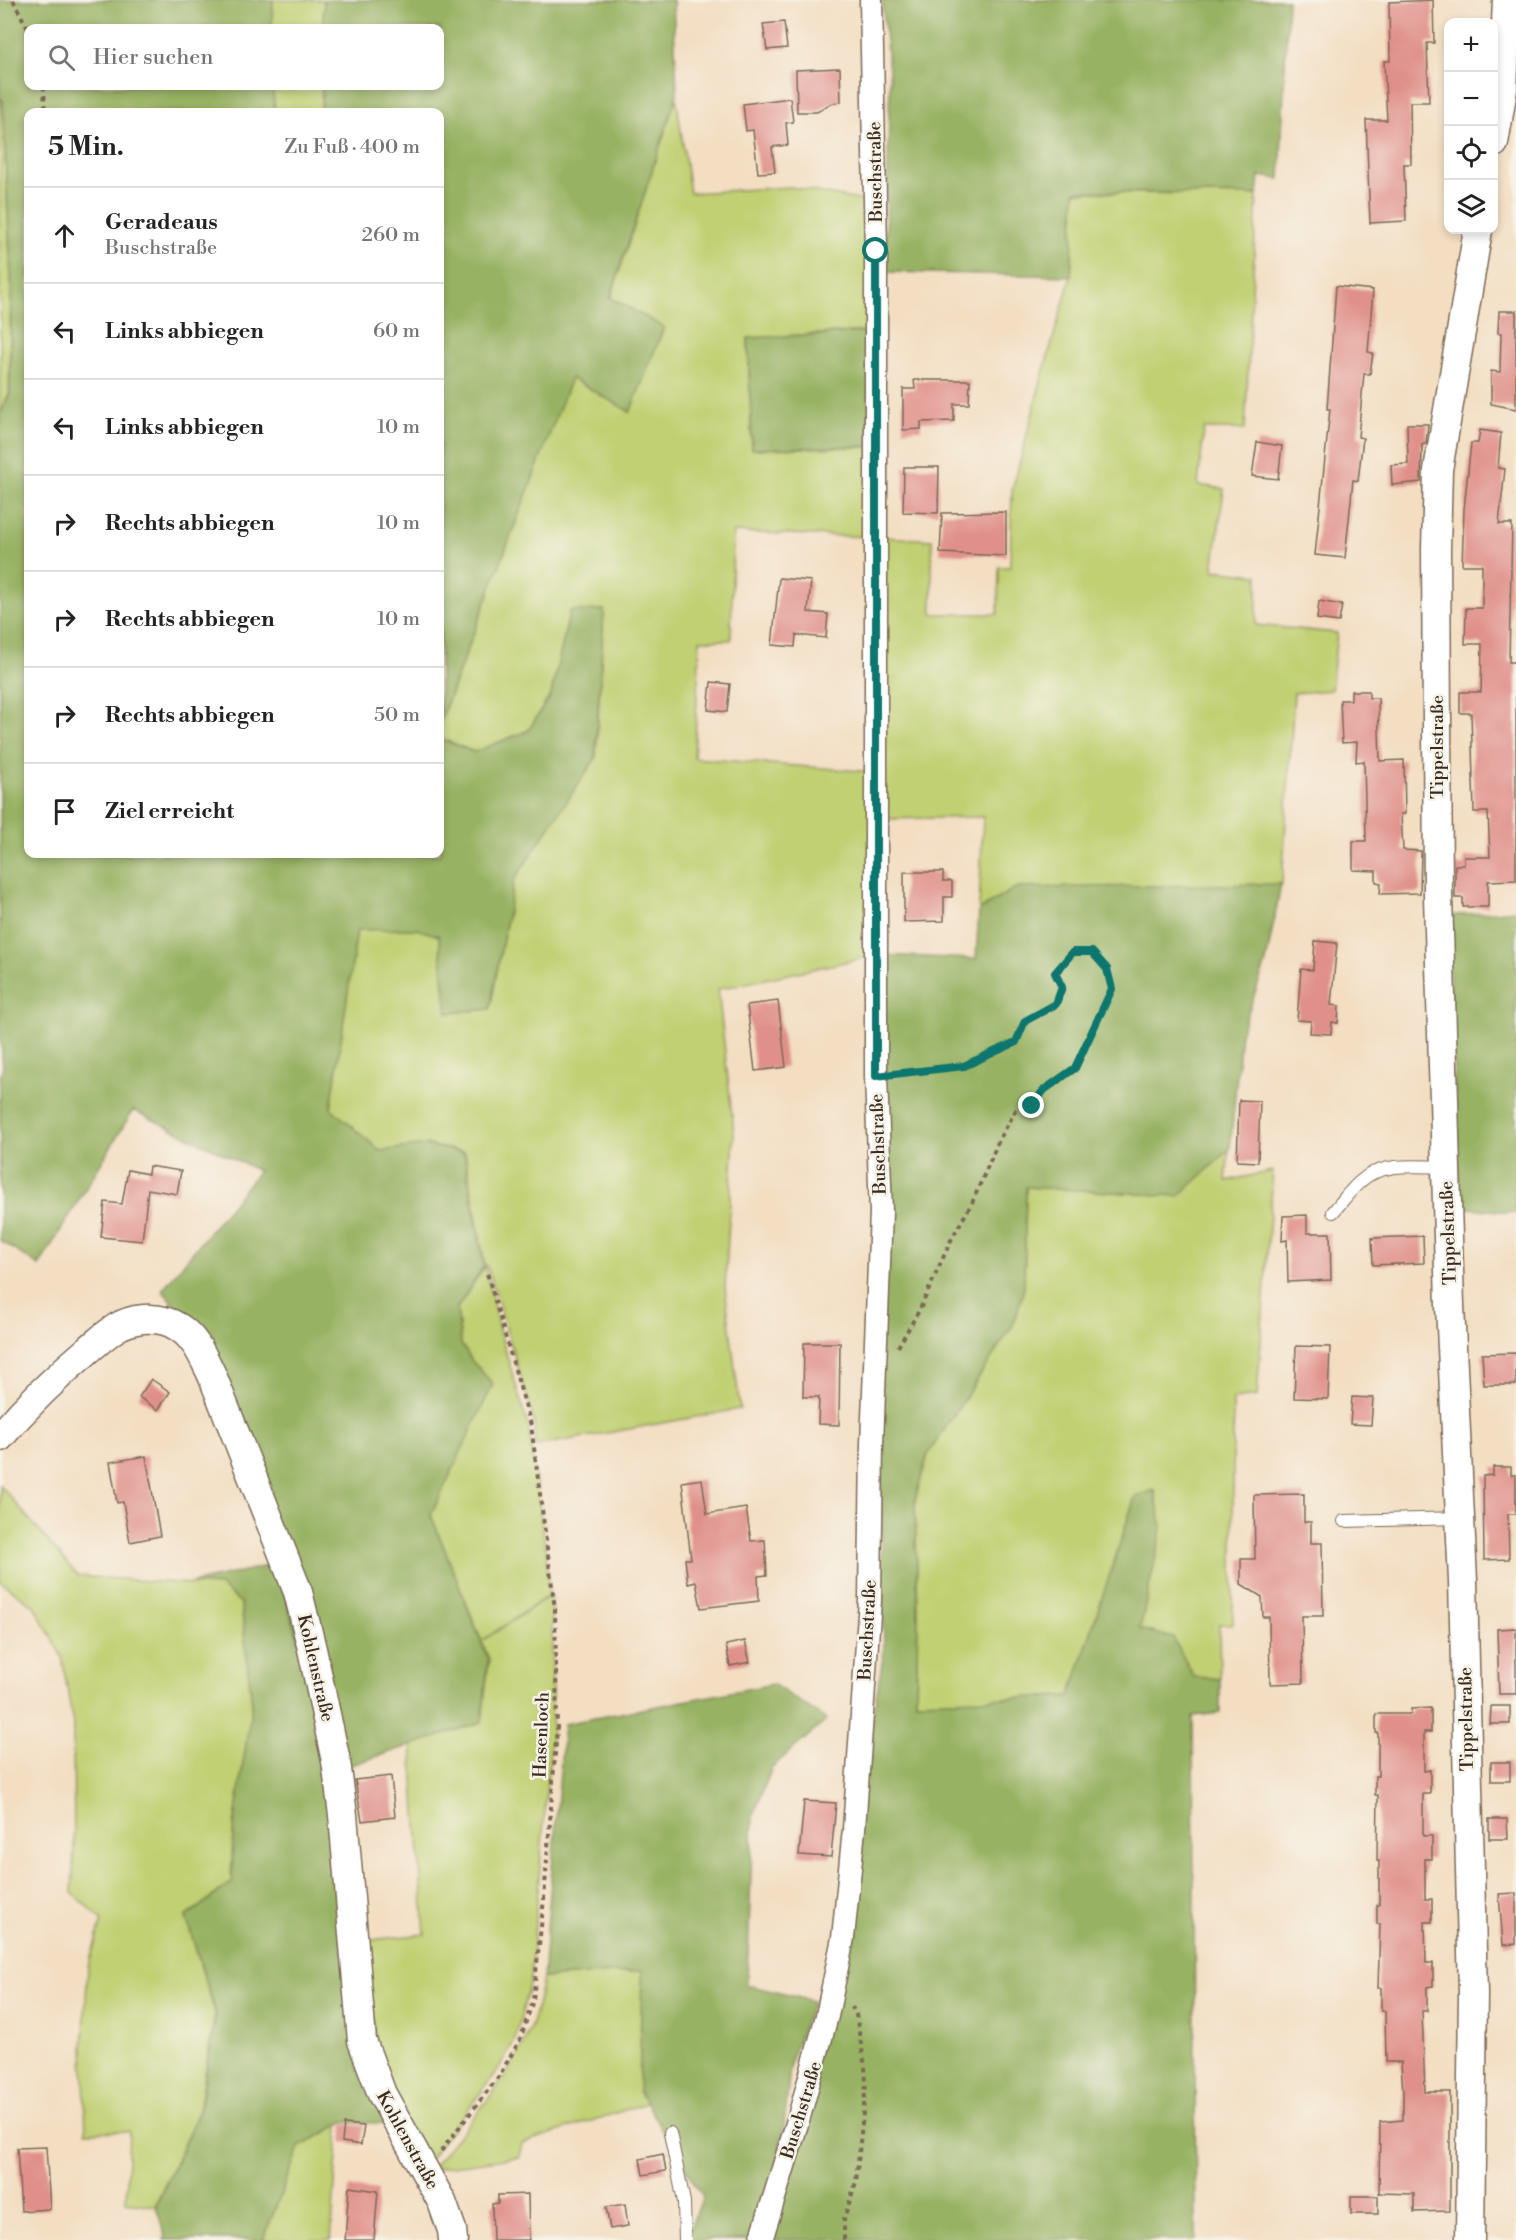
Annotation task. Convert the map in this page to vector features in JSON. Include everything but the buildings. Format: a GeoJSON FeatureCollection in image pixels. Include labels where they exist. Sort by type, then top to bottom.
{"type":"FeatureCollection","features":[{"type":"Feature","properties":{"kind":"street","name":"Buschstraße"},"geometry":{"type":"LineString","coordinates":[[761,2240],[817,2057],[843,1938],[854,1829],[870,1600],[872,1444],[881,1212],[876,1076],[876,251],[871,0]]}},
{"type":"Feature","properties":{"kind":"street"},"geometry":{"type":"LineString","coordinates":[[1497,126],[1503,89],[1507,0]]}},
{"type":"Feature","properties":{"kind":"street","name":"Tippelstraße"},"geometry":{"type":"LineString","coordinates":[[1470,2240],[1473,1993],[1460,1518],[1446,1167],[1438,884],[1436,549],[1438,470],[1477,234]]}},
{"type":"Feature","properties":{"kind":"street","name":"Kohlenstraße"},"geometry":{"type":"LineString","coordinates":[[0,1437],[41,1392],[120,1326],[144,1319],[163,1320],[180,1328],[198,1347],[212,1375],[298,1592],[336,1761],[343,1815],[362,2041],[382,2094],[442,2202],[452,2230],[453,2240]]}},
{"type":"Feature","properties":{"kind":"lane"},"geometry":{"type":"LineString","coordinates":[[1333,1212],[1362,1179],[1378,1170],[1446,1167]]}},
{"type":"Feature","properties":{"kind":"lane"},"geometry":{"type":"LineString","coordinates":[[1344,1521],[1460,1518]]}},
{"type":"Feature","properties":{"kind":"lane"},"geometry":{"type":"LineString","coordinates":[[670,2133],[684,2202],[685,2240]]}},
{"type":"Feature","properties":{"kind":"path"},"geometry":{"type":"LineString","coordinates":[[13,0],[25,24]]}},
{"type":"Feature","properties":{"kind":"path"},"geometry":{"type":"LineString","coordinates":[[44,90],[45,108]]}},
{"type":"Feature","properties":{"kind":"path"},"geometry":{"type":"LineString","coordinates":[[875,1380],[920,1309],[952,1238],[972,1203],[999,1140],[1016,1110],[1032,1106],[1044,1090],[1075,1068],[1112,989],[1107,969],[1092,952],[1073,952],[1055,973],[1062,987],[1056,1004],[1025,1021],[1016,1042],[964,1066],[876,1076]]}},
{"type":"Feature","properties":{"kind":"path","name":"Hasenloch"},"geometry":{"type":"LineString","coordinates":[[426,2171],[499,2076],[520,2040],[533,2000],[544,1899],[556,1740],[555,1609],[531,1425],[488,1274]]}},
{"type":"Feature","properties":{"kind":"path"},"geometry":{"type":"LineString","coordinates":[[834,1983],[847,1997],[856,2015],[866,2066],[856,2182],[844,2218],[844,2240]]}},
{"type":"Feature","properties":{"kind":"green space"},"geometry":{"type":"Polygon","coordinates":[[[0,0],[273,0],[272,24],[24,24],[24,90],[272,90],[275,108],[24,108],[24,858],[444,858],[444,741],[474,752],[528,731],[551,695],[570,611],[604,610],[595,759],[514,880],[490,1009],[447,1013],[439,936],[417,929],[357,930],[331,1108],[380,1151],[427,1145],[464,1153],[484,1266],[457,1308],[461,1344],[472,1361],[493,1384],[431,1515],[488,1659],[482,1722],[342,1768],[199,1335],[162,1290],[259,1171],[133,1110],[39,1266],[0,1240],[0,1075],[3,1068],[0,1032],[0,414],[10,394],[11,278],[3,100],[0,98],[0,0]]]}},
{"type":"Feature","properties":{"kind":"green space"},"geometry":{"type":"Polygon","coordinates":[[[272,0],[324,0],[323,24],[272,24],[272,0]]]}},
{"type":"Feature","properties":{"kind":"green space"},"geometry":{"type":"Polygon","coordinates":[[[324,0],[673,0],[677,95],[610,298],[664,327],[630,412],[571,378],[444,711],[444,108],[321,108],[322,90],[444,90],[444,24],[323,24],[324,0]]]}},
{"type":"Feature","properties":{"kind":"green space"},"geometry":{"type":"Polygon","coordinates":[[[882,0],[1288,0],[1280,179],[1259,176],[1257,195],[1075,191],[1071,276],[885,272],[890,81],[882,0]]]}},
{"type":"Feature","properties":{"kind":"green space"},"geometry":{"type":"Polygon","coordinates":[[[272,90],[322,90],[321,108],[275,108],[272,90]]]}},
{"type":"Feature","properties":{"kind":"green space"},"geometry":{"type":"Polygon","coordinates":[[[676,96],[690,193],[791,187],[869,202],[869,331],[748,338],[752,449],[871,447],[872,537],[733,532],[731,640],[700,640],[694,758],[873,772],[869,957],[718,989],[734,1134],[725,1288],[740,1409],[535,1446],[534,1421],[487,1265],[485,1266],[465,1152],[427,1145],[380,1151],[331,1109],[357,929],[418,929],[439,936],[447,1013],[490,1009],[514,879],[596,758],[604,610],[570,612],[551,694],[529,730],[474,752],[444,740],[444,711],[571,377],[630,412],[664,327],[611,298],[676,96]]]}},
{"type":"Feature","properties":{"kind":"green space"},"geometry":{"type":"Polygon","coordinates":[[[0,99],[2,100],[11,279],[9,393],[0,413],[0,99]]]}},
{"type":"Feature","properties":{"kind":"green space"},"geometry":{"type":"Polygon","coordinates":[[[1075,192],[1257,195],[1245,429],[1204,429],[1198,485],[1224,489],[1213,570],[1258,575],[1256,625],[1337,633],[1331,690],[1294,693],[1282,884],[1015,889],[979,910],[983,817],[883,819],[883,537],[932,540],[932,614],[998,614],[999,567],[1010,567],[1012,491],[1071,277],[1075,192]]]}},
{"type":"Feature","properties":{"kind":"green space"},"geometry":{"type":"Polygon","coordinates":[[[868,332],[870,446],[752,449],[748,338],[868,332]]]}},
{"type":"Feature","properties":{"kind":"green space"},"geometry":{"type":"Polygon","coordinates":[[[1281,884],[1266,962],[1241,1032],[1230,1149],[1179,1196],[1026,1187],[1024,1288],[1013,1325],[928,1454],[915,1499],[918,1617],[916,1701],[1070,1696],[1135,1497],[1154,1490],[1162,1528],[1140,1629],[1173,1638],[1194,1677],[1220,1679],[1220,1713],[1193,1716],[1196,2240],[770,2240],[793,2124],[801,2053],[848,1935],[865,1760],[884,1652],[880,1439],[879,955],[976,959],[979,910],[1015,888],[1281,884]]]}},
{"type":"Feature","properties":{"kind":"green space"},"geometry":{"type":"Polygon","coordinates":[[[1516,910],[1516,1213],[1460,1207],[1447,916],[1516,910]]]}},
{"type":"Feature","properties":{"kind":"green space"},"geometry":{"type":"Polygon","coordinates":[[[1229,1150],[1226,1181],[1273,1171],[1257,1396],[1233,1399],[1233,1624],[1219,1624],[1220,1679],[1194,1677],[1173,1639],[1139,1630],[1161,1531],[1155,1490],[1136,1497],[1071,1696],[916,1702],[918,1616],[915,1500],[928,1454],[1013,1325],[1024,1289],[1026,1187],[1177,1196],[1229,1150]]]}},
{"type":"Feature","properties":{"kind":"green space"},"geometry":{"type":"Polygon","coordinates":[[[485,1266],[499,1330],[528,1425],[546,1552],[549,1595],[483,1640],[550,1596],[552,1608],[552,1729],[530,1981],[515,2040],[496,2073],[425,2164],[384,2093],[361,1941],[425,1934],[411,1745],[482,1722],[489,1659],[431,1515],[493,1384],[472,1362],[461,1345],[457,1308],[485,1266]]]}},
{"type":"Feature","properties":{"kind":"green space"},"geometry":{"type":"Polygon","coordinates":[[[0,1485],[78,1576],[220,1586],[241,1603],[252,1705],[233,1833],[231,1882],[186,1917],[215,2013],[199,2110],[155,2206],[126,2202],[129,2131],[86,2132],[83,2047],[88,1967],[102,1920],[72,1893],[73,1725],[62,1657],[34,1606],[0,1581],[0,1485]]]}},
{"type":"Feature","properties":{"kind":"green space"},"geometry":{"type":"Polygon","coordinates":[[[275,1564],[320,1710],[345,1912],[396,2124],[344,2122],[299,2147],[263,2240],[164,2240],[165,2236],[156,2206],[200,2109],[216,2013],[186,1917],[232,1882],[233,1833],[252,1703],[241,1603],[220,1586],[192,1583],[275,1564]]]}},
{"type":"Feature","properties":{"kind":"green space"},"geometry":{"type":"Polygon","coordinates":[[[773,1684],[827,1720],[772,1767],[753,1817],[747,1985],[813,2001],[791,2058],[784,2126],[762,2240],[685,2240],[703,2197],[639,2091],[642,1971],[543,1978],[564,1724],[773,1684]]]}},
{"type":"Feature","properties":{"kind":"green space"},"geometry":{"type":"Polygon","coordinates":[[[642,1971],[653,2101],[522,2143],[519,2157],[431,2169],[492,2094],[514,2062],[533,2021],[543,1978],[642,1971]]]}},
{"type":"Feature","properties":{"kind":"green space"},"geometry":{"type":"Polygon","coordinates":[[[339,2125],[331,2240],[263,2240],[299,2147],[339,2125]]]}},
{"type":"Feature","properties":{"kind":"route"},"geometry":{"type":"LineString","coordinates":[[876,251],[878,828],[876,1076],[964,1066],[1016,1042],[1025,1021],[1056,1004],[1062,987],[1055,973],[1073,952],[1092,952],[1107,969],[1112,989],[1075,1068],[1044,1090],[1032,1106]]}}]}
